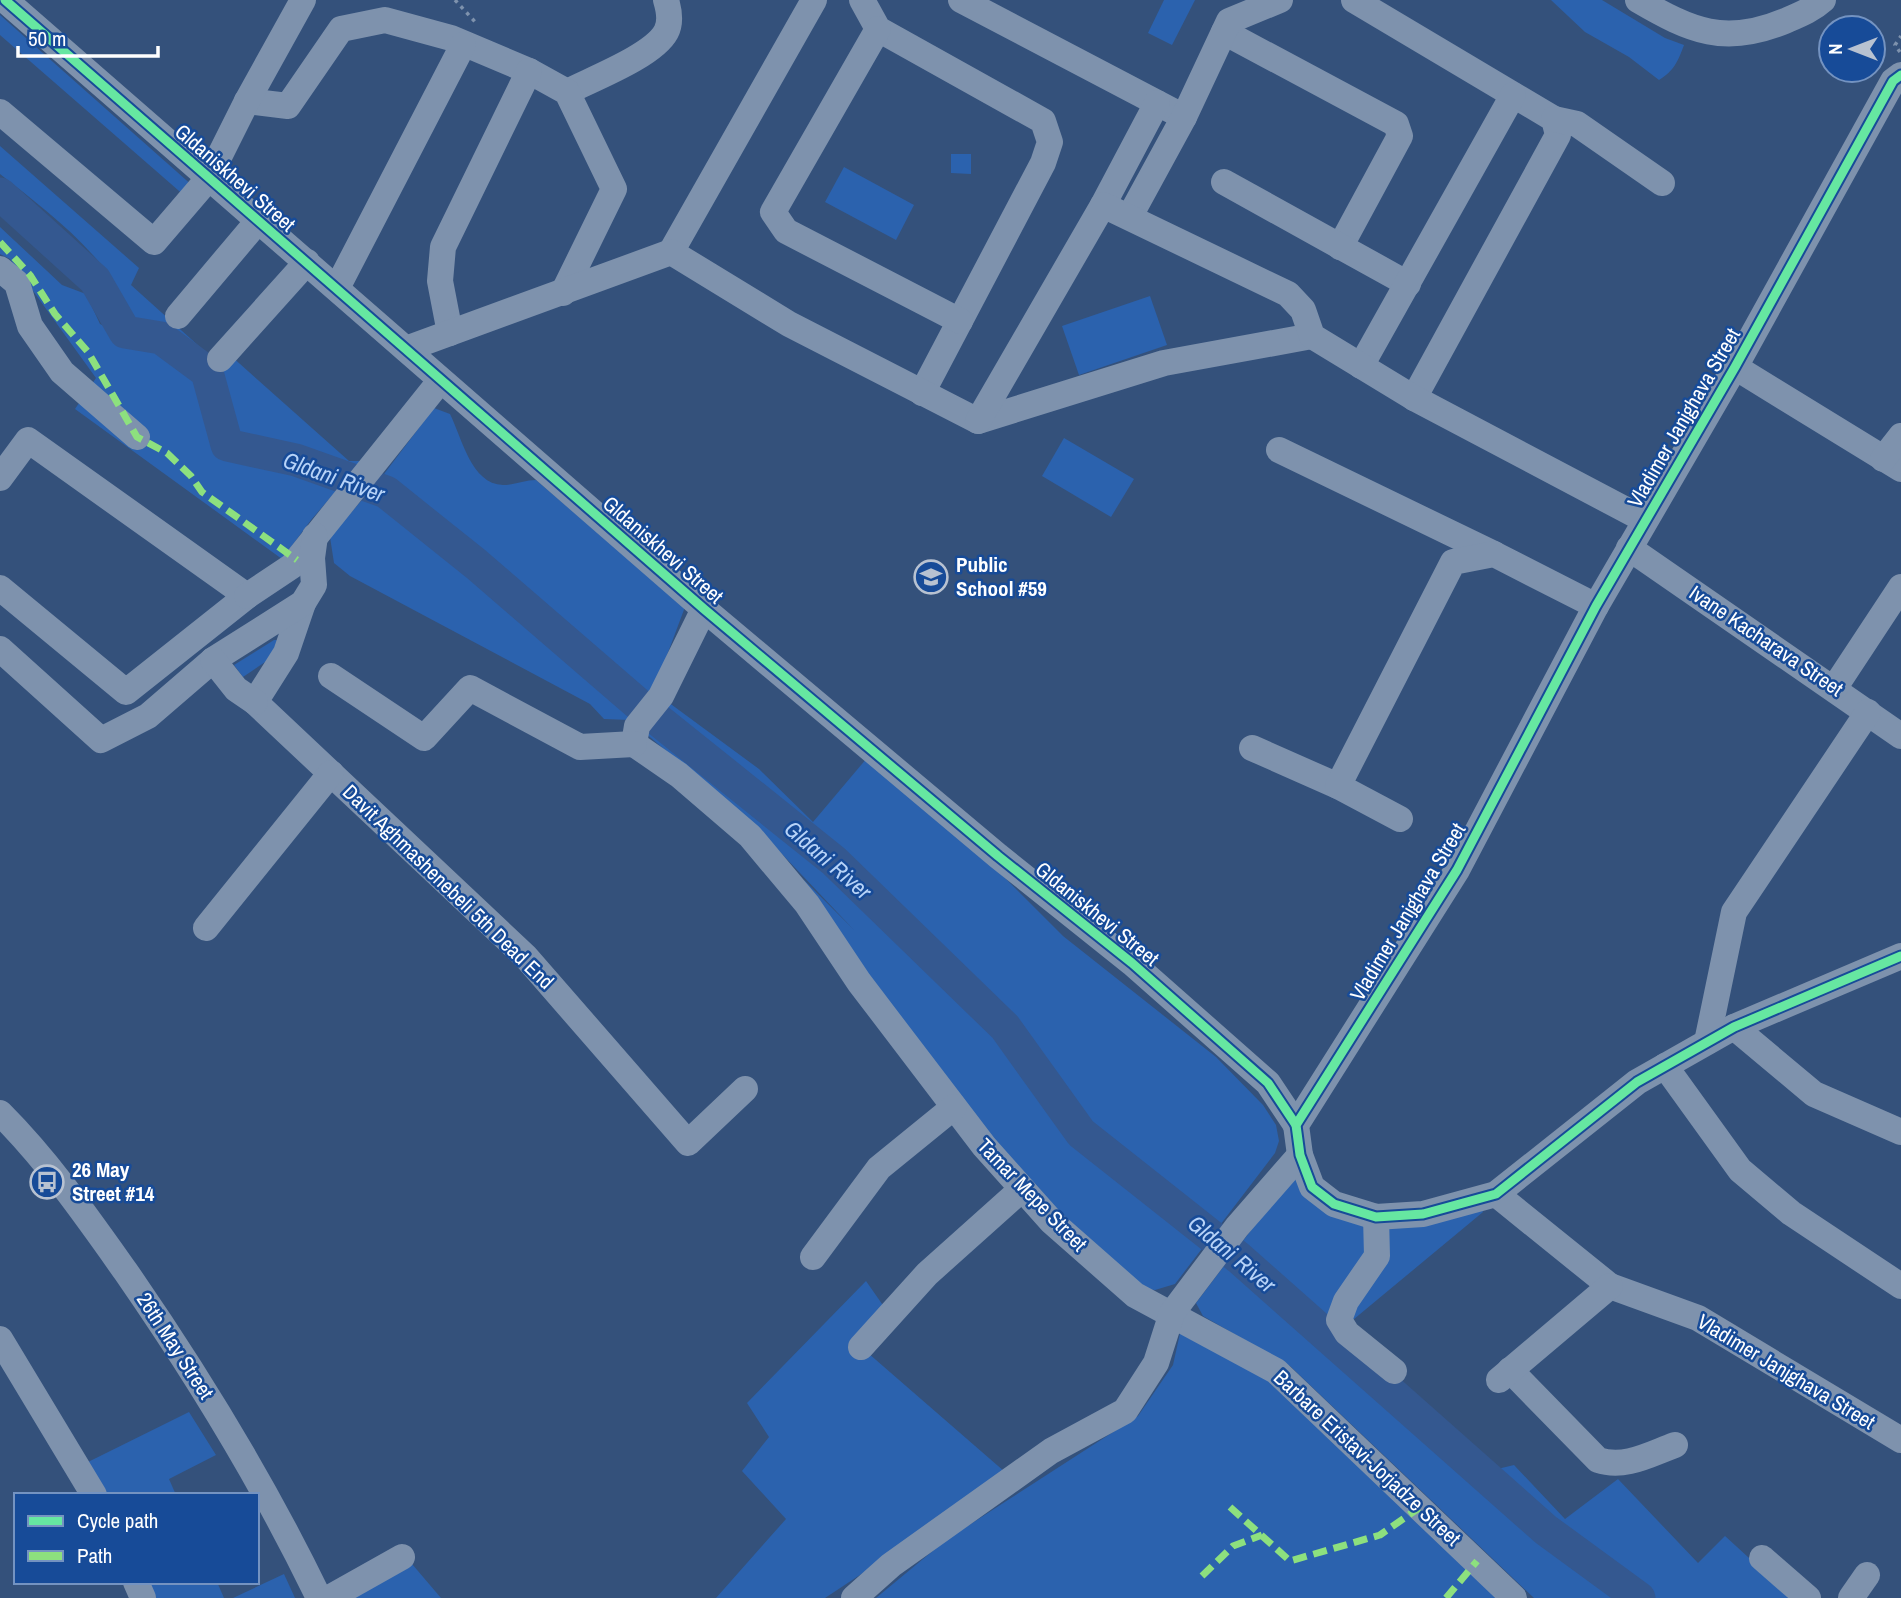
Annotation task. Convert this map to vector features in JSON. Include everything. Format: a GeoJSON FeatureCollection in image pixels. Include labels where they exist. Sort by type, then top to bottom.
{"type":"FeatureCollection","features":[{"type":"Feature","properties":{"kind":"street","name":"Gldaniskhevi Street"},"geometry":{"type":"LineString","coordinates":[[5,0],[704,609],[998,856],[1132,963],[1268,1083],[1296,1125]]}},
{"type":"Feature","properties":{"kind":"street"},"geometry":{"type":"LineString","coordinates":[[0,113],[154,242],[208,179],[247,101],[303,0]]}},
{"type":"Feature","properties":{"kind":"street"},"geometry":{"type":"LineString","coordinates":[[567,92],[657,45],[668,30],[669,10],[666,0]]}},
{"type":"Feature","properties":{"kind":"street"},"geometry":{"type":"LineString","coordinates":[[406,349],[671,251],[814,0]]}},
{"type":"Feature","properties":{"kind":"street"},"geometry":{"type":"LineString","coordinates":[[862,0],[878,29],[1043,121],[1050,142],[1043,163],[922,393]]}},
{"type":"Feature","properties":{"kind":"street"},"geometry":{"type":"LineString","coordinates":[[961,0],[1184,117]]}},
{"type":"Feature","properties":{"kind":"street"},"geometry":{"type":"LineString","coordinates":[[1130,216],[1184,117],[1231,18],[1280,0]]}},
{"type":"Feature","properties":{"kind":"street"},"geometry":{"type":"LineString","coordinates":[[1354,0],[1554,119],[1577,124],[1662,183]]}},
{"type":"Feature","properties":{"kind":"street"},"geometry":{"type":"LineString","coordinates":[[1638,0],[1682,26],[1717,35],[1760,31],[1812,9],[1823,0]]}},
{"type":"Feature","properties":{"kind":"street"},"geometry":{"type":"LineString","coordinates":[[1231,18],[1395,124],[1399,130],[1399,136],[1340,247]]}},
{"type":"Feature","properties":{"kind":"street"},"geometry":{"type":"LineString","coordinates":[[247,101],[288,106],[341,29],[385,20],[451,38],[529,71],[567,92],[614,189],[563,293]]}},
{"type":"Feature","properties":{"kind":"street"},"geometry":{"type":"LineString","coordinates":[[878,29],[773,212],[786,231],[960,321]]}},
{"type":"Feature","properties":{"kind":"street"},"geometry":{"type":"LineString","coordinates":[[337,288],[463,45]]}},
{"type":"Feature","properties":{"kind":"street"},"geometry":{"type":"LineString","coordinates":[[450,333],[440,281],[443,247],[529,71]]}},
{"type":"Feature","properties":{"kind":"street","name":"Vladimer Janjghava Street"},"geometry":{"type":"LineString","coordinates":[[1296,1125],[1457,870],[1596,606],[1735,367],[1894,81],[1901,75]]}},
{"type":"Feature","properties":{"kind":"street"},"geometry":{"type":"LineString","coordinates":[[1361,366],[1513,95]]}},
{"type":"Feature","properties":{"kind":"street"},"geometry":{"type":"LineString","coordinates":[[978,421],[1103,205],[1157,103]]}},
{"type":"Feature","properties":{"kind":"street"},"geometry":{"type":"LineString","coordinates":[[1413,398],[1558,135],[1554,119]]}},
{"type":"Feature","properties":{"kind":"street"},"geometry":{"type":"LineString","coordinates":[[1224,182],[1408,284]]}},
{"type":"Feature","properties":{"kind":"street"},"geometry":{"type":"LineString","coordinates":[[1103,205],[1288,294],[1303,310],[1312,337]]}},
{"type":"Feature","properties":{"kind":"street"},"geometry":{"type":"LineString","coordinates":[[178,316],[258,221]]}},
{"type":"Feature","properties":{"kind":"street"},"geometry":{"type":"LineString","coordinates":[[671,251],[789,324],[978,421],[1164,362],[1312,337],[1413,398],[1645,520]]}},
{"type":"Feature","properties":{"kind":"street"},"geometry":{"type":"LineString","coordinates":[[220,359],[307,262]]}},
{"type":"Feature","properties":{"kind":"street"},"geometry":{"type":"LineString","coordinates":[[0,270],[17,283],[30,326],[57,366],[137,437]]}},
{"type":"Feature","properties":{"kind":"street"},"geometry":{"type":"LineString","coordinates":[[1735,367],[1892,464],[1901,436]]}},
{"type":"Feature","properties":{"kind":"street"},"geometry":{"type":"LineString","coordinates":[[0,588],[126,692],[247,596],[292,566],[440,381]]}},
{"type":"Feature","properties":{"kind":"street"},"geometry":{"type":"LineString","coordinates":[[0,478],[28,440],[247,596]]}},
{"type":"Feature","properties":{"kind":"street"},"geometry":{"type":"LineString","coordinates":[[1279,450],[1596,606]]}},
{"type":"Feature","properties":{"kind":"street"},"geometry":{"type":"LineString","coordinates":[[255,702],[286,653],[303,603],[314,585],[312,558],[318,532]]}},
{"type":"Feature","properties":{"kind":"street","name":"Ivane Kacharava Street"},"geometry":{"type":"LineString","coordinates":[[1629,548],[1835,687],[1901,736]]}},
{"type":"Feature","properties":{"kind":"street"},"geometry":{"type":"LineString","coordinates":[[1338,786],[1453,562],[1494,554]]}},
{"type":"Feature","properties":{"kind":"street"},"geometry":{"type":"LineString","coordinates":[[1835,687],[1901,587]]}},
{"type":"Feature","properties":{"kind":"street"},"geometry":{"type":"LineString","coordinates":[[0,649],[101,740],[148,716],[213,660],[303,603]]}},
{"type":"Feature","properties":{"kind":"street"},"geometry":{"type":"LineString","coordinates":[[331,676],[424,738],[470,688],[580,747],[635,735],[661,696],[704,609]]}},
{"type":"Feature","properties":{"kind":"street","name":"Davit Aghmashenebeli 5th Dead End"},"geometry":{"type":"LineString","coordinates":[[213,660],[236,690],[255,702],[526,957],[688,1143],[745,1089]]}},
{"type":"Feature","properties":{"kind":"street"},"geometry":{"type":"LineString","coordinates":[[1707,1042],[1734,912],[1868,712]]}},
{"type":"Feature","properties":{"kind":"street","name":"Tamar Mepe Street"},"geometry":{"type":"LineString","coordinates":[[635,735],[750,836],[807,904],[859,982],[954,1107],[1052,1222],[1135,1295],[1172,1313]]}},
{"type":"Feature","properties":{"kind":"street"},"geometry":{"type":"LineString","coordinates":[[1252,748],[1338,786],[1400,819]]}},
{"type":"Feature","properties":{"kind":"street"},"geometry":{"type":"LineString","coordinates":[[206,928],[331,773]]}},
{"type":"Feature","properties":{"kind":"street"},"geometry":{"type":"LineString","coordinates":[[1296,1125],[1300,1155],[1311,1187],[1334,1204],[1376,1217],[1423,1214],[1496,1194],[1637,1082],[1734,1027],[1901,956]]}},
{"type":"Feature","properties":{"kind":"street"},"geometry":{"type":"LineString","coordinates":[[1734,1027],[1814,1094],[1901,1132]]}},
{"type":"Feature","properties":{"kind":"street"},"geometry":{"type":"LineString","coordinates":[[1665,1066],[1740,1170],[1791,1213],[1901,1286]]}},
{"type":"Feature","properties":{"kind":"street"},"geometry":{"type":"LineString","coordinates":[[813,1257],[879,1168],[954,1107]]}},
{"type":"Feature","properties":{"kind":"street","name":"26th May Street"},"geometry":{"type":"LineString","coordinates":[[0,1113],[51,1170],[166,1329],[249,1466],[319,1598]]}},
{"type":"Feature","properties":{"kind":"street"},"geometry":{"type":"LineString","coordinates":[[854,1598],[891,1564],[1051,1451],[1125,1411],[1156,1363],[1172,1313],[1237,1227],[1300,1155]]}},
{"type":"Feature","properties":{"kind":"street"},"geometry":{"type":"LineString","coordinates":[[861,1347],[926,1274],[1022,1189]]}},
{"type":"Feature","properties":{"kind":"street","name":"Vladimer Janjghava Street"},"geometry":{"type":"LineString","coordinates":[[1496,1194],[1610,1286],[1698,1318],[1901,1440]]}},
{"type":"Feature","properties":{"kind":"street"},"geometry":{"type":"LineString","coordinates":[[1376,1217],[1380,1248],[1346,1301],[1339,1320],[1347,1334],[1394,1371]]}},
{"type":"Feature","properties":{"kind":"street"},"geometry":{"type":"LineString","coordinates":[[1610,1286],[1503,1376],[1598,1461],[1612,1465],[1625,1463],[1675,1445]]}},
{"type":"Feature","properties":{"kind":"street","name":"Barbare Eristavi-Jorjadze Street"},"geometry":{"type":"LineString","coordinates":[[1172,1313],[1276,1371],[1514,1598]]}},
{"type":"Feature","properties":{"kind":"street"},"geometry":{"type":"LineString","coordinates":[[0,1339],[93,1493]]}},
{"type":"Feature","properties":{"kind":"street"},"geometry":{"type":"LineString","coordinates":[[329,1598],[401,1557]]}},
{"type":"Feature","properties":{"kind":"street"},"geometry":{"type":"LineString","coordinates":[[1762,1558],[1808,1598]]}},
{"type":"Feature","properties":{"kind":"street"},"geometry":{"type":"LineString","coordinates":[[1851,1598],[1867,1574]]}},
{"type":"Feature","properties":{"kind":"path"},"geometry":{"type":"LineString","coordinates":[[1901,36],[1895,45],[1901,54]]}},
{"type":"Feature","properties":{"kind":"shaded area"},"geometry":{"type":"Polygon","coordinates":[[[1164,0],[1195,0],[1172,45],[1148,33],[1164,0]]]}},
{"type":"Feature","properties":{"kind":"shaded area"},"geometry":{"type":"Polygon","coordinates":[[[1551,0],[1602,0],[1665,38],[1684,45],[1680,56],[1668,73],[1659,80],[1629,57],[1585,32],[1551,0]]]}},
{"type":"Feature","properties":{"kind":"shaded area"},"geometry":{"type":"Polygon","coordinates":[[[0,15],[203,195],[194,204],[0,35],[0,15]]]}},
{"type":"Feature","properties":{"kind":"shaded area"},"geometry":{"type":"Polygon","coordinates":[[[0,146],[139,268],[131,285],[221,366],[230,355],[349,461],[362,461],[311,520],[282,559],[75,409],[96,378],[10,259],[0,254],[0,227],[62,285],[86,294],[100,324],[119,333],[133,345],[138,344],[132,318],[121,293],[86,247],[0,174],[0,146]]]}},
{"type":"Feature","properties":{"kind":"shaded area"},"geometry":{"type":"Polygon","coordinates":[[[951,154],[971,154],[971,174],[951,173],[951,154]]]}},
{"type":"Feature","properties":{"kind":"shaded area"},"geometry":{"type":"Polygon","coordinates":[[[844,167],[914,205],[896,240],[825,202],[844,167]]]}},
{"type":"Feature","properties":{"kind":"shaded area"},"geometry":{"type":"Polygon","coordinates":[[[1150,296],[1167,345],[1079,375],[1062,326],[1150,296]]]}},
{"type":"Feature","properties":{"kind":"shaded area"},"geometry":{"type":"Polygon","coordinates":[[[434,408],[450,414],[469,458],[483,477],[492,483],[503,485],[536,480],[685,607],[654,690],[630,720],[604,719],[590,704],[350,576],[334,563],[330,537],[381,478],[434,408]]]}},
{"type":"Feature","properties":{"kind":"shaded area"},"geometry":{"type":"Polygon","coordinates":[[[1064,438],[1134,479],[1111,517],[1042,476],[1064,438]]]}},
{"type":"Feature","properties":{"kind":"shaded area"},"geometry":{"type":"Polygon","coordinates":[[[277,640],[274,656],[243,677],[234,665],[277,640]]]}},
{"type":"Feature","properties":{"kind":"shaded area"},"geometry":{"type":"Polygon","coordinates":[[[668,702],[759,769],[813,822],[867,758],[989,862],[1063,936],[1216,1057],[1263,1105],[1276,1125],[1279,1141],[1275,1153],[1175,1284],[1155,1290],[1138,1288],[1051,1210],[862,976],[804,880],[854,930],[763,834],[644,732],[668,702]]]}},
{"type":"Feature","properties":{"kind":"shaded area"},"geometry":{"type":"Polygon","coordinates":[[[1295,1172],[1334,1215],[1480,1206],[1483,1212],[1336,1334],[1489,1471],[1514,1465],[1565,1519],[1618,1479],[1698,1563],[1725,1536],[1793,1598],[1534,1598],[1290,1366],[1203,1316],[1196,1303],[1295,1172]]]}},
{"type":"Feature","properties":{"kind":"shaded area"},"geometry":{"type":"Polygon","coordinates":[[[866,1281],[894,1321],[868,1353],[1005,1472],[928,1530],[825,1598],[716,1598],[786,1519],[742,1471],[769,1437],[747,1403],[866,1281]]]}},
{"type":"Feature","properties":{"kind":"shaded area"},"geometry":{"type":"Polygon","coordinates":[[[1181,1329],[1293,1390],[1500,1598],[876,1598],[946,1540],[1138,1416],[1173,1365],[1181,1329]]]}},
{"type":"Feature","properties":{"kind":"shaded area"},"geometry":{"type":"Polygon","coordinates":[[[189,1412],[216,1455],[169,1479],[175,1493],[102,1493],[86,1463],[189,1412]]]}},
{"type":"Feature","properties":{"kind":"shaded area"},"geometry":{"type":"Polygon","coordinates":[[[412,1564],[441,1598],[351,1598],[412,1564]]]}},
{"type":"Feature","properties":{"kind":"shaded area"},"geometry":{"type":"Polygon","coordinates":[[[284,1574],[295,1598],[233,1598],[284,1574]]]}},
{"type":"Feature","properties":{"kind":"shaded area"},"geometry":{"type":"Polygon","coordinates":[[[149,1584],[218,1584],[224,1598],[156,1598],[149,1584]]]}},
{"type":"Feature","properties":{"kind":"waterway","name":"Gldani River"},"geometry":{"type":"LineString","coordinates":[[0,194],[95,280],[125,332],[161,338],[207,372],[227,445],[296,460],[386,492],[476,564],[637,703],[834,861],[1005,1027],[1081,1133],[1239,1258],[1546,1530],[1639,1598]]}},
{"type":"Feature","properties":{"kind":"marked path"},"geometry":{"type":"LineString","coordinates":[[0,242],[30,275],[55,314],[88,352],[137,437],[167,453],[191,476],[202,492],[297,560]]}},
{"type":"Feature","properties":{"kind":"marked path"},"geometry":{"type":"LineString","coordinates":[[1230,1507],[1290,1561],[1380,1535],[1419,1508]]}},
{"type":"Feature","properties":{"kind":"marked path"},"geometry":{"type":"LineString","coordinates":[[1202,1576],[1233,1546],[1262,1535]]}},
{"type":"Feature","properties":{"kind":"marked path"},"geometry":{"type":"LineString","coordinates":[[1446,1598],[1477,1561]]}},
{"type":"Feature","properties":{"kind":"cycle path"},"geometry":{"type":"LineString","coordinates":[[5,0],[704,609],[998,856],[1132,963],[1268,1083],[1296,1125]]}},
{"type":"Feature","properties":{"kind":"cycle path"},"geometry":{"type":"LineString","coordinates":[[1901,75],[1893,81],[1735,367],[1596,606],[1457,870],[1296,1125],[1300,1155],[1312,1187],[1334,1204],[1376,1217],[1423,1214],[1496,1194],[1637,1082],[1734,1027],[1901,956]]}},
{"type":"Feature","properties":{"kind":"place","name":"Public School #59"},"geometry":{"type":"Point","coordinates":[931,577]}},
{"type":"Feature","properties":{"kind":"place","name":"26 May Street #14"},"geometry":{"type":"Point","coordinates":[47,1182]}}]}
